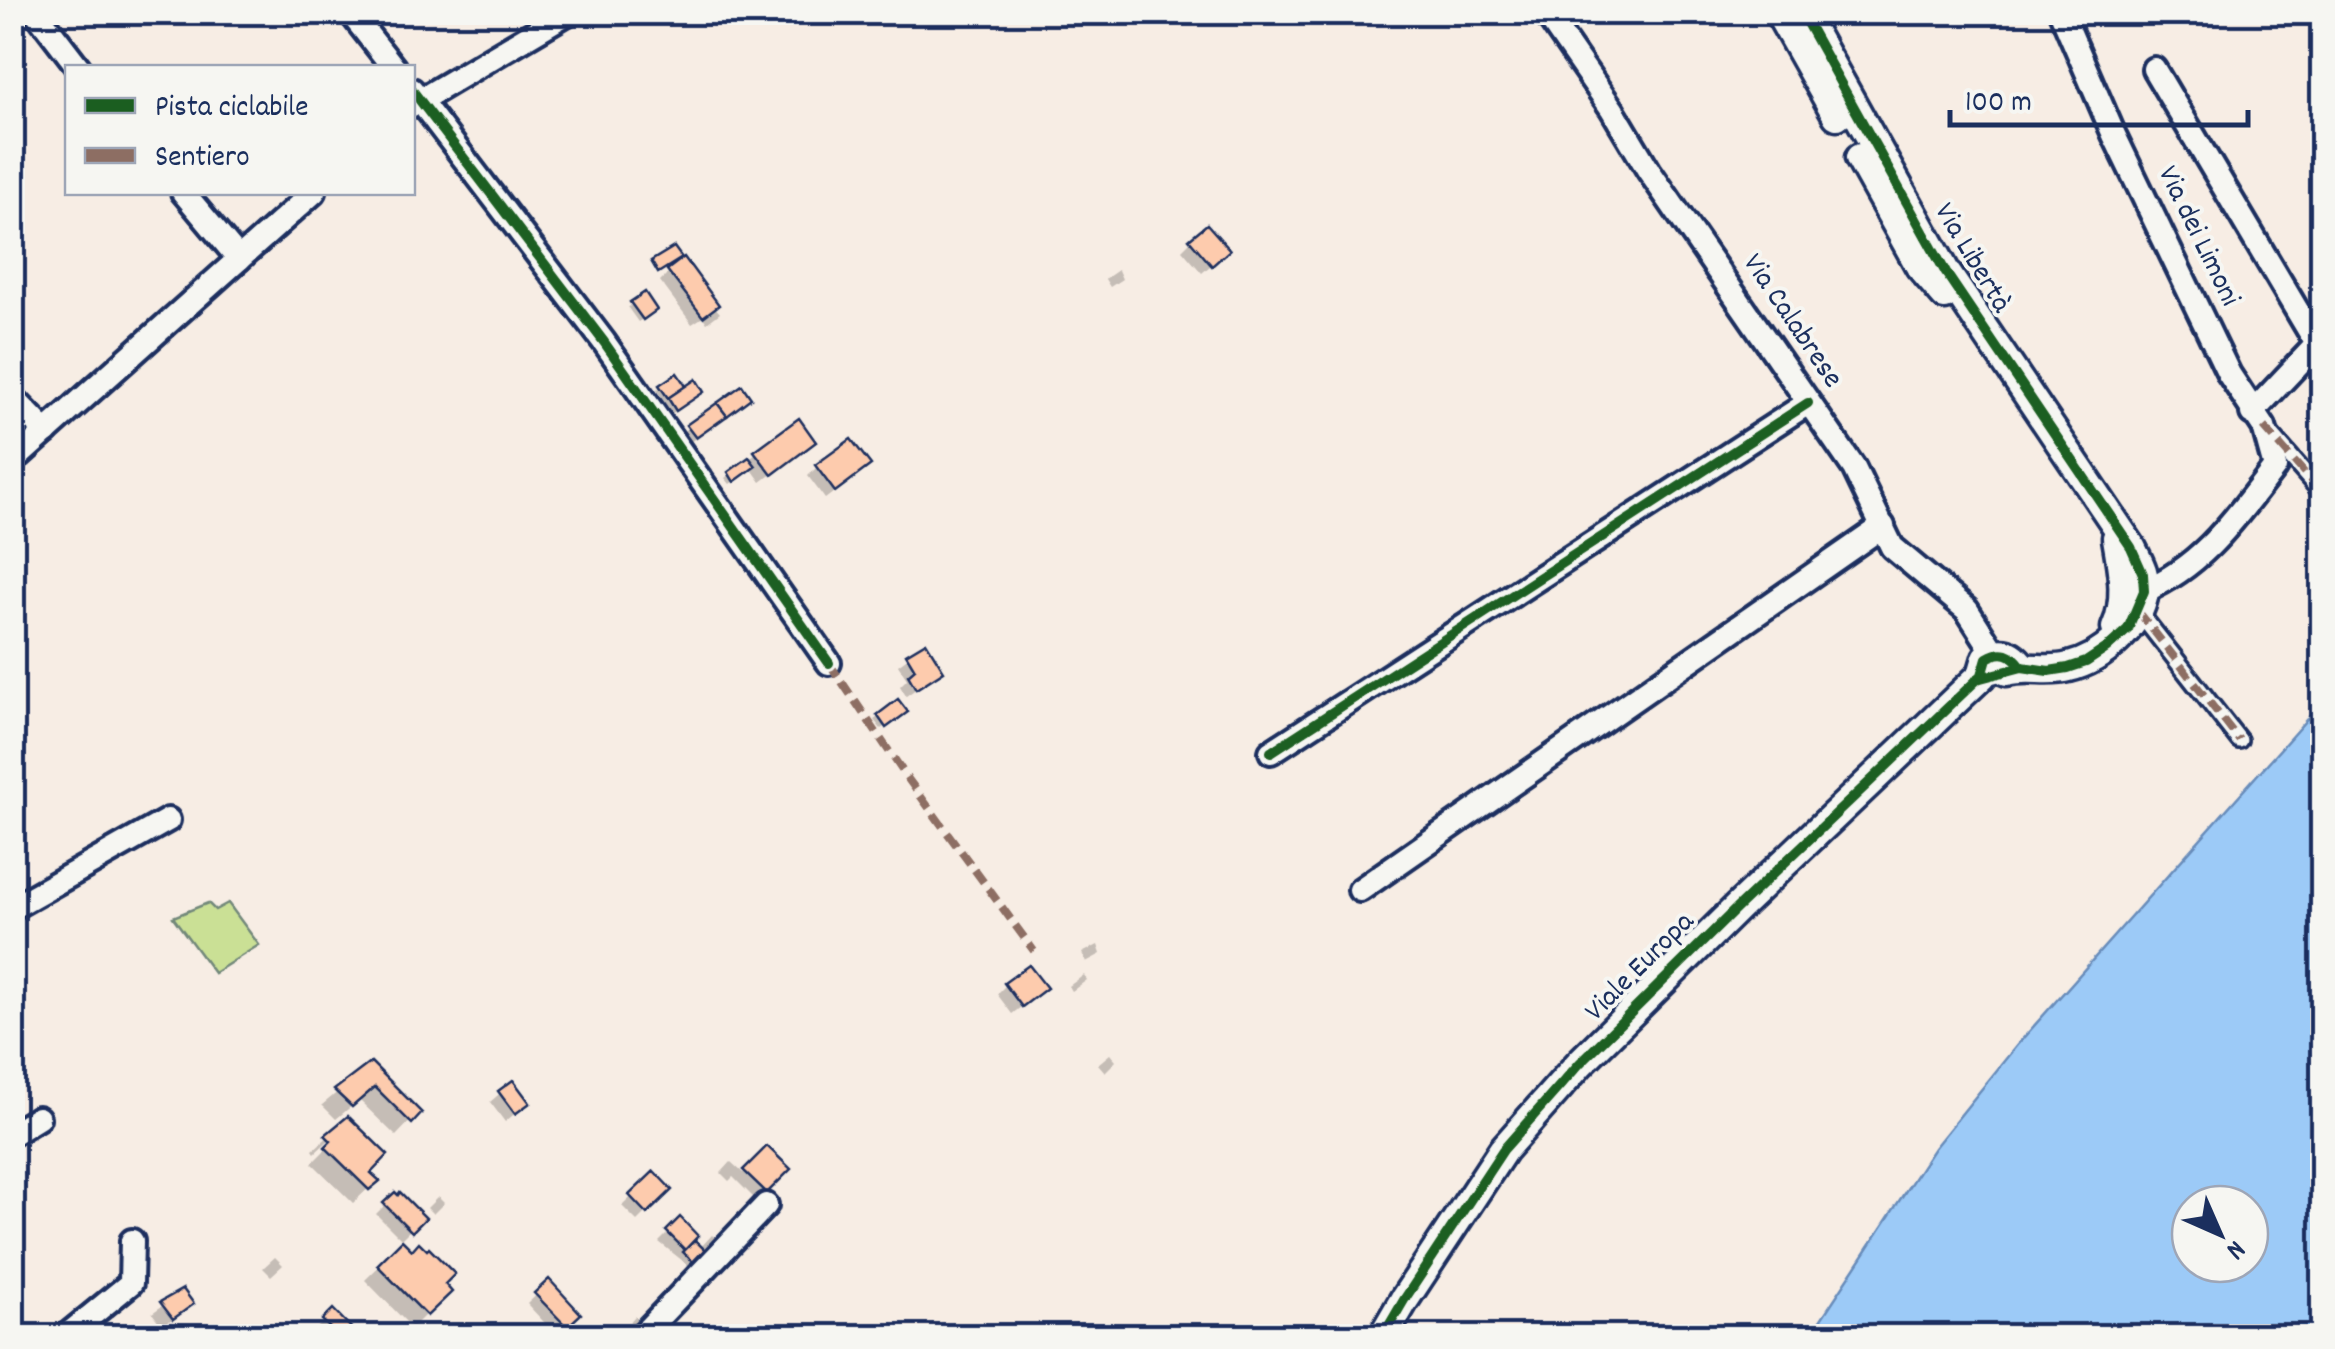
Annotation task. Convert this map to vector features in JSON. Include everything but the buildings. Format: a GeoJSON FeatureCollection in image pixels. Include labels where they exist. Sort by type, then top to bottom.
{"type":"FeatureCollection","features":[{"type":"Feature","properties":{"kind":"street"},"geometry":{"type":"LineString","coordinates":[[36,12],[77,65]]}},
{"type":"Feature","properties":{"kind":"street"},"geometry":{"type":"LineString","coordinates":[[350,12],[392,65]]}},
{"type":"Feature","properties":{"kind":"street"},"geometry":{"type":"LineString","coordinates":[[569,12],[415,98],[604,342],[829,663]]}},
{"type":"Feature","properties":{"kind":"street","name":"Via Calabrese"},"geometry":{"type":"LineString","coordinates":[[1545,12],[1854,468],[1892,547],[1967,610],[1984,669]]}},
{"type":"Feature","properties":{"kind":"street","name":"Via Libertà"},"geometry":{"type":"LineString","coordinates":[[1779,12],[1840,101]]}},
{"type":"Feature","properties":{"kind":"street","name":"Via Libertà"},"geometry":{"type":"LineString","coordinates":[[1801,12],[1920,266],[2011,370],[2115,522],[2144,574],[2141,601]]}},
{"type":"Feature","properties":{"kind":"street","name":"Via dei Limoni"},"geometry":{"type":"LineString","coordinates":[[2060,12],[2114,135],[2229,374],[2258,420]]}},
{"type":"Feature","properties":{"kind":"street"},"geometry":{"type":"LineString","coordinates":[[2154,69],[2320,342],[2258,420]]}},
{"type":"Feature","properties":{"kind":"street"},"geometry":{"type":"LineString","coordinates":[[186,195],[239,259]]}},
{"type":"Feature","properties":{"kind":"street"},"geometry":{"type":"LineString","coordinates":[[12,462],[311,195]]}},
{"type":"Feature","properties":{"kind":"street"},"geometry":{"type":"LineString","coordinates":[[12,396],[46,432]]}},
{"type":"Feature","properties":{"kind":"street"},"geometry":{"type":"LineString","coordinates":[[1271,752],[1808,402]]}},
{"type":"Feature","properties":{"kind":"street"},"geometry":{"type":"LineString","coordinates":[[2258,420],[2322,494]]}},
{"type":"Feature","properties":{"kind":"street"},"geometry":{"type":"LineString","coordinates":[[1984,669],[2014,656],[2022,667],[2049,671],[2068,668],[2086,662],[2128,629],[2141,601],[2176,577],[2225,532],[2275,467],[2258,420]]}},
{"type":"Feature","properties":{"kind":"street"},"geometry":{"type":"LineString","coordinates":[[2107,648],[2119,621],[2124,596],[2115,522]]}},
{"type":"Feature","properties":{"kind":"street"},"geometry":{"type":"LineString","coordinates":[[1360,890],[1883,526]]}},
{"type":"Feature","properties":{"kind":"street"},"geometry":{"type":"LineString","coordinates":[[2141,601],[2239,740]]}},
{"type":"Feature","properties":{"kind":"street","name":"Viale Europa"},"geometry":{"type":"LineString","coordinates":[[1384,1336],[1503,1150],[1580,1063],[1984,669]]}},
{"type":"Feature","properties":{"kind":"street"},"geometry":{"type":"LineString","coordinates":[[12,908],[168,820]]}},
{"type":"Feature","properties":{"kind":"street"},"geometry":{"type":"LineString","coordinates":[[12,1134],[38,1118]]}},
{"type":"Feature","properties":{"kind":"street"},"geometry":{"type":"LineString","coordinates":[[641,1336],[766,1206]]}},
{"type":"Feature","properties":{"kind":"street"},"geometry":{"type":"LineString","coordinates":[[66,1336],[131,1283],[132,1240]]}},
{"type":"Feature","properties":{"kind":"green space"},"geometry":{"type":"Polygon","coordinates":[[[208,903],[215,910],[228,903],[259,945],[214,973],[173,917],[208,903]]]}},
{"type":"Feature","properties":{"kind":"water"},"geometry":{"type":"Polygon","coordinates":[[[2322,702],[2322,1336],[1810,1336],[1934,1148],[2017,1045],[2322,702]]]}},
{"type":"Feature","properties":{"kind":"marked path"},"geometry":{"type":"LineString","coordinates":[[2264,427],[2322,493]]}},
{"type":"Feature","properties":{"kind":"marked path"},"geometry":{"type":"LineString","coordinates":[[2138,611],[2239,740]]}},
{"type":"Feature","properties":{"kind":"marked path"},"geometry":{"type":"LineString","coordinates":[[829,663],[1034,951]]}},
{"type":"Feature","properties":{"kind":"cycle path"},"geometry":{"type":"LineString","coordinates":[[1801,12],[1946,273],[2131,547],[2143,574],[2144,591],[2128,629],[2086,662],[2049,671],[2022,667],[1977,679]]}},
{"type":"Feature","properties":{"kind":"cycle path"},"geometry":{"type":"LineString","coordinates":[[415,94],[604,342],[829,663]]}},
{"type":"Feature","properties":{"kind":"cycle path"},"geometry":{"type":"LineString","coordinates":[[1271,752],[1808,403]]}},
{"type":"Feature","properties":{"kind":"cycle path"},"geometry":{"type":"LineString","coordinates":[[1383,1336],[1503,1150],[1580,1063],[1982,675],[1987,658],[2007,654],[2022,667]]}}]}
